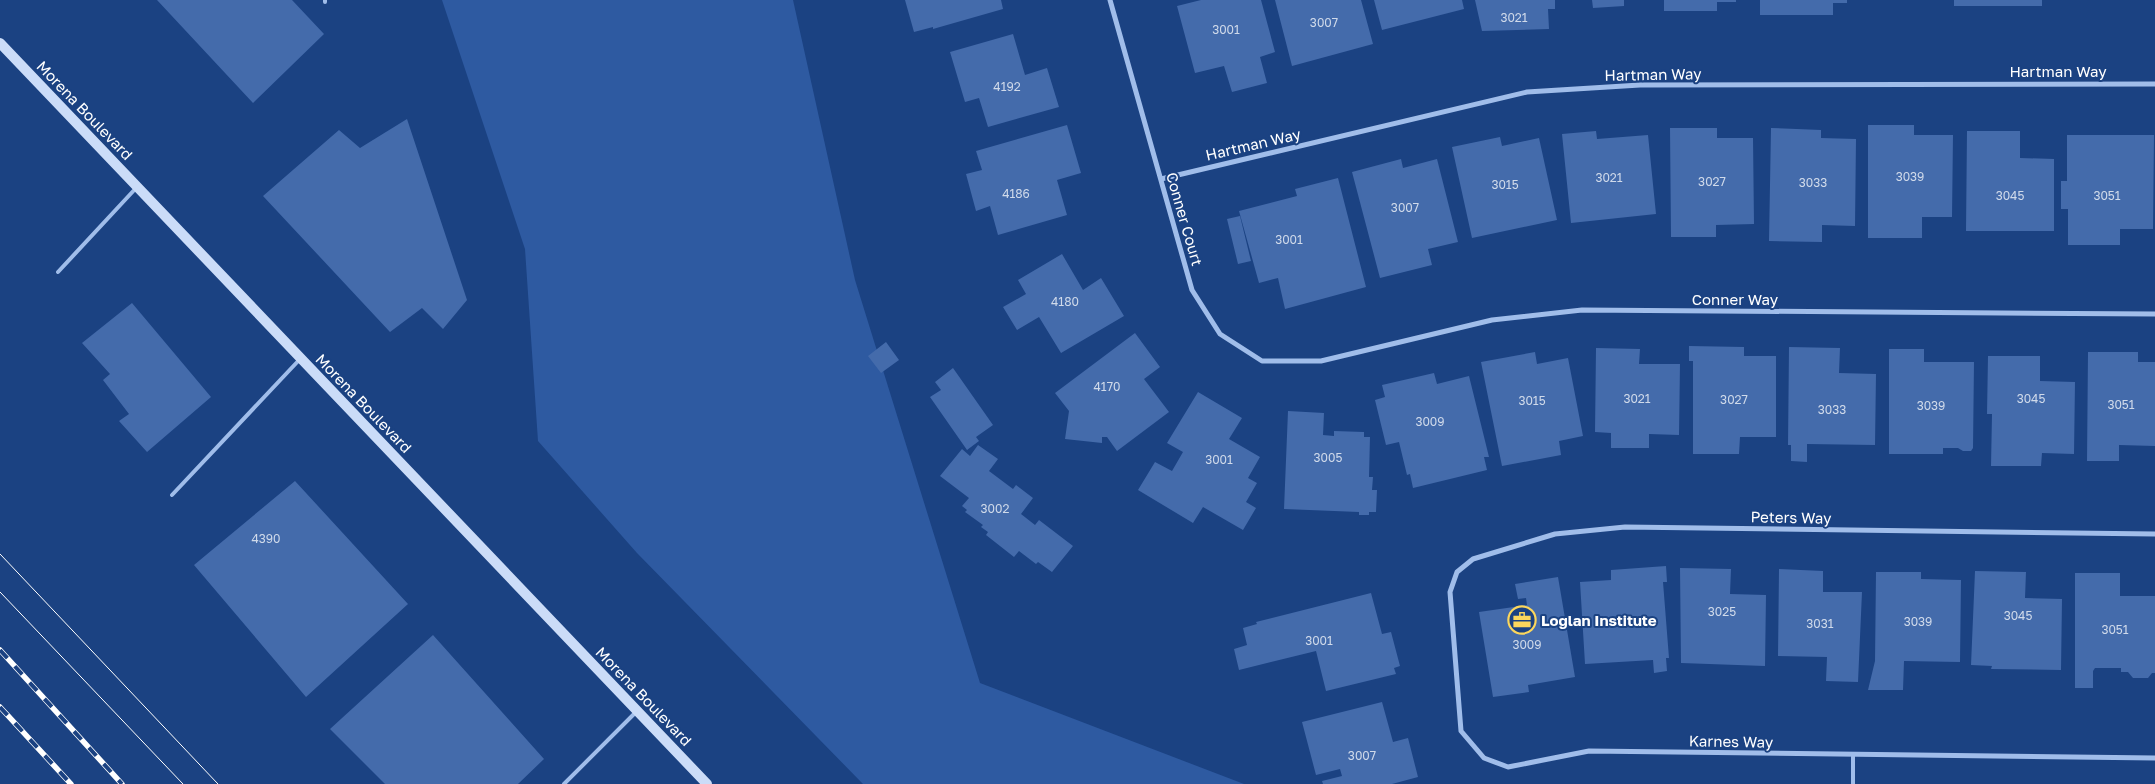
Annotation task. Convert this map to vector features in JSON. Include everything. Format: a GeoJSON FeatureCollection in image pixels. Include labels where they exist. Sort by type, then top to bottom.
{"type":"FeatureCollection","features":[{"type":"Feature","properties":{"kind":"main road","name":"Morena Boulevard"},"geometry":{"type":"LineString","coordinates":[[0,43],[707,784]]}},
{"type":"Feature","properties":{"kind":"street","name":"Conner Court"},"geometry":{"type":"LineString","coordinates":[[1110,0],[1192,290],[1220,334],[1262,361],[1321,361]]}},
{"type":"Feature","properties":{"kind":"street","name":"Hartman Way"},"geometry":{"type":"LineString","coordinates":[[1161,179],[1527,92],[1650,85],[2155,84]]}},
{"type":"Feature","properties":{"kind":"street","name":"Conner Way"},"geometry":{"type":"LineString","coordinates":[[1321,361],[1492,320],[1582,310],[2155,314]]}},
{"type":"Feature","properties":{"kind":"street","name":"Peters Way"},"geometry":{"type":"LineString","coordinates":[[1450,592],[1457,572],[1472,560],[1555,534],[1625,528],[2155,534]]}},
{"type":"Feature","properties":{"kind":"street","name":"Karnes Way"},"geometry":{"type":"LineString","coordinates":[[1450,592],[1461,731],[1484,758],[1508,768],[1590,751],[2155,758]]}},
{"type":"Feature","properties":{"kind":"lane"},"geometry":{"type":"LineString","coordinates":[[58,272],[137,186]]}},
{"type":"Feature","properties":{"kind":"lane"},"geometry":{"type":"LineString","coordinates":[[172,495],[301,358]]}},
{"type":"Feature","properties":{"kind":"lane"},"geometry":{"type":"LineString","coordinates":[[564,784],[637,711]]}},
{"type":"Feature","properties":{"kind":"lane"},"geometry":{"type":"LineString","coordinates":[[1853,755],[1853,784]]}},
{"type":"Feature","properties":{"kind":"shaded area"},"geometry":{"type":"Polygon","coordinates":[[[442,0],[793,0],[855,280],[980,683],[1244,784],[863,784],[637,553],[538,441],[525,249],[442,0]]]}},
{"type":"Feature","properties":{"kind":"building"},"geometry":{"type":"Polygon","coordinates":[[[157,0],[292,0],[324,34],[253,103],[157,0]]]}},
{"type":"Feature","properties":{"kind":"building"},"geometry":{"type":"Polygon","coordinates":[[[905,0],[1001,0],[1003,9],[933,29],[933,27],[914,32],[905,0]]]}},
{"type":"Feature","properties":{"kind":"building"},"geometry":{"type":"Polygon","coordinates":[[[1201,0],[1261,0],[1275,52],[1260,57],[1267,83],[1232,92],[1224,66],[1195,73],[1177,6],[1201,0]]]}},
{"type":"Feature","properties":{"kind":"building"},"geometry":{"type":"Polygon","coordinates":[[[1275,0],[1361,0],[1373,44],[1292,66],[1275,0]]]}},
{"type":"Feature","properties":{"kind":"building"},"geometry":{"type":"Polygon","coordinates":[[[1374,0],[1462,0],[1464,9],[1382,30],[1374,0]]]}},
{"type":"Feature","properties":{"kind":"building"},"geometry":{"type":"Polygon","coordinates":[[[1475,0],[1555,0],[1555,9],[1548,9],[1549,29],[1482,31],[1475,0]]]}},
{"type":"Feature","properties":{"kind":"building"},"geometry":{"type":"Polygon","coordinates":[[[1592,0],[1624,0],[1624,6],[1593,8],[1592,0]]]}},
{"type":"Feature","properties":{"kind":"building"},"geometry":{"type":"Polygon","coordinates":[[[1664,0],[1736,0],[1736,2],[1717,2],[1717,11],[1664,11],[1664,0]]]}},
{"type":"Feature","properties":{"kind":"building"},"geometry":{"type":"Polygon","coordinates":[[[1760,0],[1847,0],[1847,3],[1833,3],[1833,15],[1760,15],[1760,0]]]}},
{"type":"Feature","properties":{"kind":"building"},"geometry":{"type":"Polygon","coordinates":[[[1954,0],[2042,0],[2042,6],[1954,6],[1954,0]]]}},
{"type":"Feature","properties":{"kind":"building"},"geometry":{"type":"Polygon","coordinates":[[[1013,34],[1025,75],[1047,68],[1059,107],[988,127],[979,98],[965,102],[950,52],[1013,34]]]}},
{"type":"Feature","properties":{"kind":"building"},"geometry":{"type":"Polygon","coordinates":[[[407,119],[467,300],[443,329],[422,308],[390,332],[263,196],[339,130],[360,148],[407,119]]]}},
{"type":"Feature","properties":{"kind":"building"},"geometry":{"type":"Polygon","coordinates":[[[1067,125],[1081,173],[1057,180],[1067,215],[998,235],[990,206],[976,211],[966,174],[982,170],[976,151],[1067,125]]]}},
{"type":"Feature","properties":{"kind":"building"},"geometry":{"type":"Polygon","coordinates":[[[1868,125],[1914,125],[1914,135],[1953,135],[1952,217],[1922,217],[1922,238],[1868,238],[1868,125]]]}},
{"type":"Feature","properties":{"kind":"building"},"geometry":{"type":"Polygon","coordinates":[[[1670,128],[1717,128],[1717,138],[1753,138],[1754,224],[1716,225],[1716,237],[1671,237],[1670,128]]]}},
{"type":"Feature","properties":{"kind":"building"},"geometry":{"type":"Polygon","coordinates":[[[1771,128],[1821,130],[1821,138],[1856,139],[1855,226],[1822,225],[1822,242],[1769,241],[1771,128]]]}},
{"type":"Feature","properties":{"kind":"building"},"geometry":{"type":"Polygon","coordinates":[[[1596,131],[1597,139],[1648,135],[1656,214],[1571,223],[1562,134],[1596,131]]]}},
{"type":"Feature","properties":{"kind":"building"},"geometry":{"type":"Polygon","coordinates":[[[1967,131],[2020,131],[2020,158],[2054,159],[2054,231],[1966,231],[1967,131]]]}},
{"type":"Feature","properties":{"kind":"building"},"geometry":{"type":"Polygon","coordinates":[[[2067,135],[2154,135],[2153,229],[2120,229],[2120,245],[2068,245],[2068,209],[2061,209],[2061,181],[2067,181],[2067,135]]]}},
{"type":"Feature","properties":{"kind":"building"},"geometry":{"type":"Polygon","coordinates":[[[1500,137],[1502,146],[1539,138],[1557,220],[1472,238],[1452,147],[1500,137]]]}},
{"type":"Feature","properties":{"kind":"building"},"geometry":{"type":"Polygon","coordinates":[[[1401,159],[1403,168],[1437,159],[1458,242],[1428,249],[1432,265],[1380,278],[1352,172],[1401,159]]]}},
{"type":"Feature","properties":{"kind":"building"},"geometry":{"type":"Polygon","coordinates":[[[1338,178],[1366,287],[1285,309],[1278,278],[1259,283],[1239,211],[1297,196],[1295,189],[1338,178]]]}},
{"type":"Feature","properties":{"kind":"building"},"geometry":{"type":"Polygon","coordinates":[[[1240,216],[1251,261],[1238,264],[1227,219],[1240,216]]]}},
{"type":"Feature","properties":{"kind":"building"},"geometry":{"type":"Polygon","coordinates":[[[1062,254],[1083,290],[1101,278],[1124,316],[1061,353],[1039,317],[1017,330],[1003,307],[1026,294],[1018,280],[1062,254]]]}},
{"type":"Feature","properties":{"kind":"building"},"geometry":{"type":"Polygon","coordinates":[[[132,303],[211,397],[147,452],[119,421],[129,414],[103,380],[110,374],[82,343],[132,303]]]}},
{"type":"Feature","properties":{"kind":"building"},"geometry":{"type":"Polygon","coordinates":[[[1135,333],[1160,367],[1144,379],[1169,412],[1117,451],[1107,437],[1102,437],[1102,443],[1065,439],[1069,411],[1055,393],[1135,333]]]}},
{"type":"Feature","properties":{"kind":"building"},"geometry":{"type":"Polygon","coordinates":[[[886,342],[899,360],[881,373],[868,356],[886,342]]]}},
{"type":"Feature","properties":{"kind":"building"},"geometry":{"type":"Polygon","coordinates":[[[1689,346],[1744,347],[1744,356],[1776,356],[1776,437],[1740,437],[1739,454],[1693,454],[1693,361],[1689,361],[1689,346]]]}},
{"type":"Feature","properties":{"kind":"building"},"geometry":{"type":"Polygon","coordinates":[[[1789,347],[1840,348],[1839,373],[1876,374],[1875,445],[1807,444],[1807,462],[1791,461],[1791,445],[1788,445],[1789,347]]]}},
{"type":"Feature","properties":{"kind":"building"},"geometry":{"type":"Polygon","coordinates":[[[1596,348],[1640,349],[1639,364],[1680,364],[1679,435],[1649,434],[1649,448],[1611,448],[1611,433],[1595,432],[1596,348]]]}},
{"type":"Feature","properties":{"kind":"building"},"geometry":{"type":"Polygon","coordinates":[[[1889,349],[1924,349],[1924,362],[1974,362],[1973,448],[1971,451],[1963,451],[1958,448],[1943,448],[1943,454],[1889,454],[1889,349]]]}},
{"type":"Feature","properties":{"kind":"building"},"geometry":{"type":"Polygon","coordinates":[[[1535,352],[1537,364],[1568,358],[1583,436],[1559,441],[1561,455],[1502,466],[1481,362],[1535,352]]]}},
{"type":"Feature","properties":{"kind":"building"},"geometry":{"type":"Polygon","coordinates":[[[2088,352],[2138,352],[2138,362],[2155,362],[2155,446],[2119,445],[2119,461],[2087,461],[2088,352]]]}},
{"type":"Feature","properties":{"kind":"building"},"geometry":{"type":"Polygon","coordinates":[[[1988,356],[2040,356],[2040,381],[2075,382],[2074,454],[2042,453],[2041,466],[1991,466],[1992,414],[1987,414],[1988,356]]]}},
{"type":"Feature","properties":{"kind":"building"},"geometry":{"type":"Polygon","coordinates":[[[953,368],[993,425],[976,437],[979,441],[967,450],[930,397],[941,390],[935,382],[953,368]]]}},
{"type":"Feature","properties":{"kind":"building"},"geometry":{"type":"Polygon","coordinates":[[[1434,373],[1437,384],[1469,376],[1489,457],[1484,457],[1487,470],[1413,488],[1410,474],[1407,475],[1399,442],[1386,445],[1375,400],[1385,397],[1382,385],[1434,373]]]}},
{"type":"Feature","properties":{"kind":"building"},"geometry":{"type":"Polygon","coordinates":[[[1198,392],[1242,418],[1229,439],[1260,457],[1248,478],[1257,483],[1246,502],[1256,508],[1243,530],[1203,507],[1193,523],[1138,490],[1155,462],[1172,471],[1183,452],[1167,443],[1198,392]]]}},
{"type":"Feature","properties":{"kind":"building"},"geometry":{"type":"Polygon","coordinates":[[[1288,411],[1324,413],[1323,435],[1334,436],[1334,431],[1364,432],[1364,437],[1370,437],[1369,477],[1373,477],[1372,490],[1377,490],[1376,512],[1369,512],[1369,515],[1359,515],[1359,512],[1284,509],[1288,411]]]}},
{"type":"Feature","properties":{"kind":"building"},"geometry":{"type":"Polygon","coordinates":[[[978,445],[998,459],[989,471],[1013,489],[1016,485],[1033,498],[1021,514],[1035,525],[1039,520],[1073,546],[1052,572],[1038,562],[1036,564],[1019,551],[1014,557],[986,535],[988,532],[981,527],[983,525],[965,512],[967,510],[962,506],[969,498],[940,476],[962,449],[970,456],[978,445]]]}},
{"type":"Feature","properties":{"kind":"building"},"geometry":{"type":"Polygon","coordinates":[[[295,481],[408,604],[306,697],[194,565],[295,481]]]}},
{"type":"Feature","properties":{"kind":"building"},"geometry":{"type":"Polygon","coordinates":[[[1666,566],[1667,582],[1663,582],[1669,658],[1666,658],[1667,671],[1654,673],[1653,660],[1585,664],[1580,582],[1611,580],[1611,570],[1666,566]]]}},
{"type":"Feature","properties":{"kind":"building"},"geometry":{"type":"Polygon","coordinates":[[[1680,568],[1731,569],[1730,594],[1766,595],[1765,666],[1681,663],[1680,568]]]}},
{"type":"Feature","properties":{"kind":"building"},"geometry":{"type":"Polygon","coordinates":[[[1779,569],[1823,571],[1823,592],[1862,592],[1858,682],[1826,681],[1827,657],[1778,656],[1779,569]]]}},
{"type":"Feature","properties":{"kind":"building"},"geometry":{"type":"Polygon","coordinates":[[[1975,571],[2026,572],[2025,598],[2062,599],[2061,670],[1991,669],[1992,666],[1971,665],[1975,571]]]}},
{"type":"Feature","properties":{"kind":"building"},"geometry":{"type":"Polygon","coordinates":[[[1876,572],[1921,572],[1921,579],[1961,580],[1960,662],[1904,661],[1903,690],[1868,690],[1875,661],[1876,572]]]}},
{"type":"Feature","properties":{"kind":"building"},"geometry":{"type":"Polygon","coordinates":[[[2075,573],[2120,573],[2120,596],[2155,596],[2155,673],[2152,673],[2148,678],[2133,678],[2128,672],[2121,672],[2121,668],[2095,668],[2093,671],[2093,688],[2075,688],[2075,573]]]}},
{"type":"Feature","properties":{"kind":"building"},"geometry":{"type":"Polygon","coordinates":[[[1558,577],[1575,677],[1528,685],[1529,692],[1493,697],[1479,612],[1527,605],[1526,598],[1518,599],[1515,584],[1558,577]]]}},
{"type":"Feature","properties":{"kind":"building"},"geometry":{"type":"Polygon","coordinates":[[[1371,593],[1382,634],[1391,632],[1400,666],[1394,668],[1396,674],[1326,691],[1316,651],[1239,670],[1234,649],[1247,645],[1243,628],[1257,624],[1256,622],[1371,593]]]}},
{"type":"Feature","properties":{"kind":"building"},"geometry":{"type":"Polygon","coordinates":[[[433,635],[544,759],[518,784],[385,784],[330,729],[433,635]]]}},
{"type":"Feature","properties":{"kind":"building"},"geometry":{"type":"Polygon","coordinates":[[[1382,702],[1393,742],[1408,738],[1418,777],[1392,784],[1323,784],[1322,781],[1342,776],[1340,769],[1316,775],[1302,722],[1382,702]]]}},
{"type":"Feature","properties":{"kind":"tram line"},"geometry":{"type":"LineString","coordinates":[[0,554],[218,784]]}},
{"type":"Feature","properties":{"kind":"tram line"},"geometry":{"type":"LineString","coordinates":[[0,592],[183,784]]}},
{"type":"Feature","properties":{"kind":"railway"},"geometry":{"type":"LineString","coordinates":[[0,650],[122,784]]}},
{"type":"Feature","properties":{"kind":"railway"},"geometry":{"type":"LineString","coordinates":[[0,707],[71,784]]}},
{"type":"Feature","properties":{"kind":"place","name":"Loglan Institute"},"geometry":{"type":"Point","coordinates":[1522,620]}}]}
